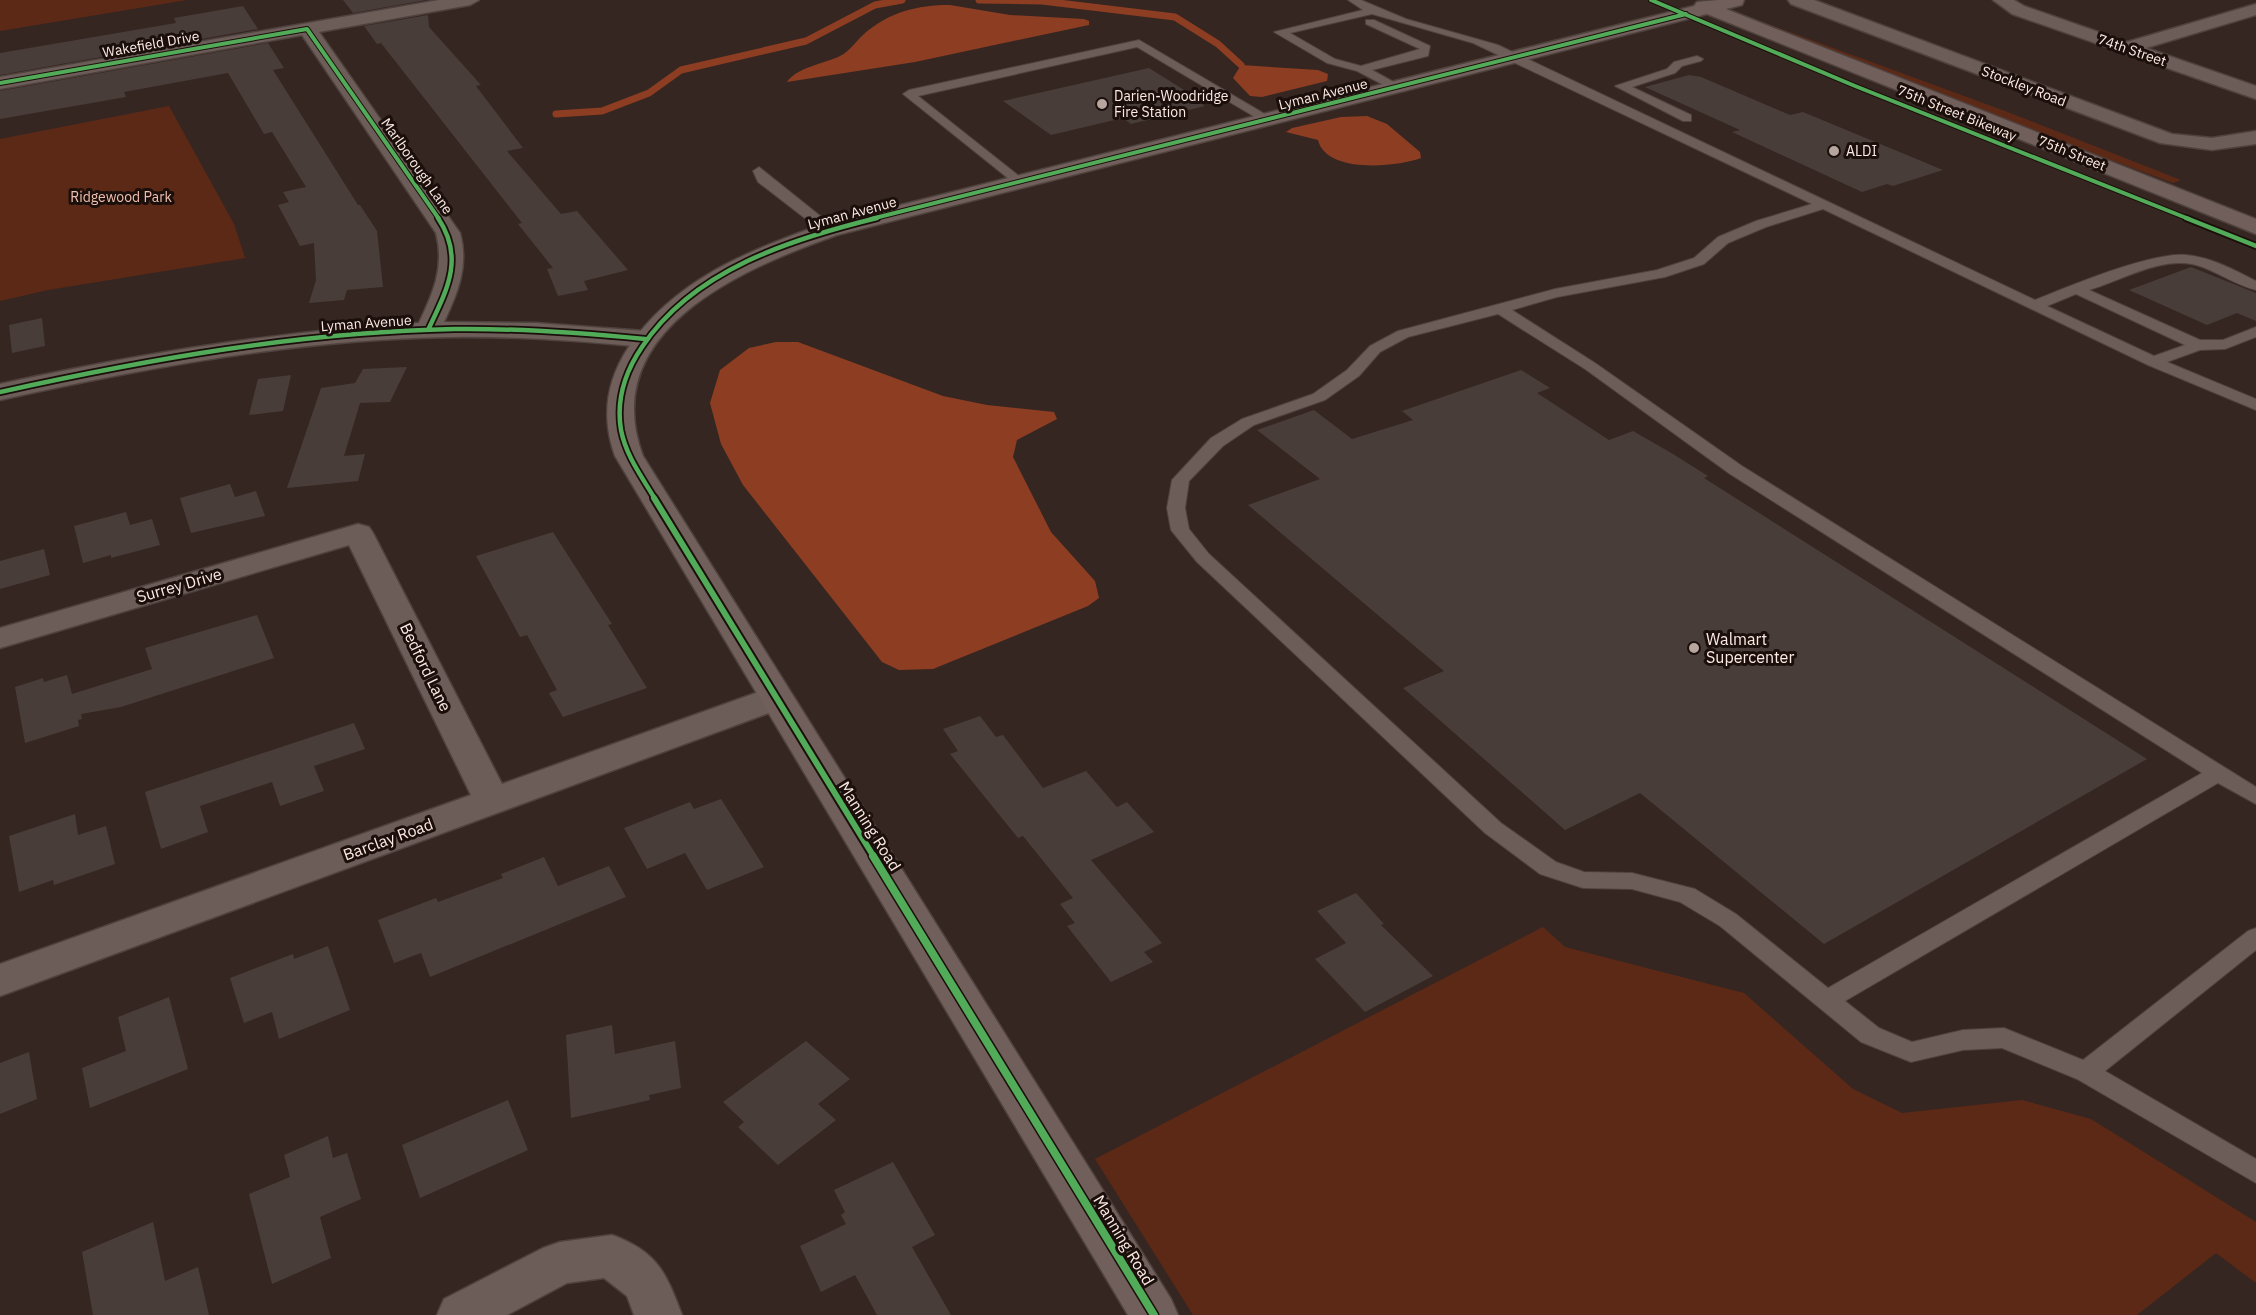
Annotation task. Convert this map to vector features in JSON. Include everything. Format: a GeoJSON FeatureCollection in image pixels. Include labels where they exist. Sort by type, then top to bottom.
{"type":"FeatureCollection","features":[{"type":"Feature","properties":{"kind":"street","name":"Wakefield Drive"},"geometry":{"type":"LineString","coordinates":[[0,83],[470,0]]}},
{"type":"Feature","properties":{"kind":"street","name":"75th Street"},"geometry":{"type":"LineString","coordinates":[[1687,0],[2256,227]]}},
{"type":"Feature","properties":{"kind":"street","name":"Lyman Avenue"},"geometry":{"type":"LineString","coordinates":[[0,392],[210,351],[304,339],[428,330],[567,332],[645,339],[660,320],[696,291],[728,272],[768,252],[829,230],[1515,58],[1735,0]]}},
{"type":"Feature","properties":{"kind":"street"},"geometry":{"type":"LineString","coordinates":[[1735,0],[1945,82]]}},
{"type":"Feature","properties":{"kind":"street","name":"Stockley Road"},"geometry":{"type":"LineString","coordinates":[[1797,0],[2167,139],[2208,145],[2256,137]]}},
{"type":"Feature","properties":{"kind":"street","name":"74th Street"},"geometry":{"type":"LineString","coordinates":[[2006,3],[2256,93]]}},
{"type":"Feature","properties":{"kind":"street"},"geometry":{"type":"LineString","coordinates":[[2127,48],[2256,9]]}},
{"type":"Feature","properties":{"kind":"street","name":"Marlborough Lane"},"geometry":{"type":"LineString","coordinates":[[307,29],[448,233],[454,249],[454,265],[450,283],[428,330]]}},
{"type":"Feature","properties":{"kind":"street","name":"75th Street"},"geometry":{"type":"LineString","coordinates":[[2000,104],[2256,204]]}},
{"type":"Feature","properties":{"kind":"street","name":"Manning Road"},"geometry":{"type":"LineString","coordinates":[[645,339],[628,370],[620,394],[619,418],[623,441],[629,456],[1154,1315]]}},
{"type":"Feature","properties":{"kind":"street","name":"Surrey Drive"},"geometry":{"type":"LineString","coordinates":[[0,638],[358,533]]}},
{"type":"Feature","properties":{"kind":"street","name":"Bedford Lane"},"geometry":{"type":"LineString","coordinates":[[358,533],[492,802]]}},
{"type":"Feature","properties":{"kind":"street","name":"Barclay Road"},"geometry":{"type":"LineString","coordinates":[[0,980],[776,698]]}},
{"type":"Feature","properties":{"kind":"street"},"geometry":{"type":"LineString","coordinates":[[461,1315],[560,1263],[612,1256],[646,1283],[658,1315]]}},
{"type":"Feature","properties":{"kind":"lane"},"geometry":{"type":"LineString","coordinates":[[1353,0],[1373,11],[1470,38],[1515,58],[2153,362],[2256,405]]}},
{"type":"Feature","properties":{"kind":"lane"},"geometry":{"type":"LineString","coordinates":[[1373,11],[1280,32],[1331,61],[1361,69],[1397,87]]}},
{"type":"Feature","properties":{"kind":"lane"},"geometry":{"type":"LineString","coordinates":[[1349,17],[1379,25],[1426,48],[1424,54],[1361,69]]}},
{"type":"Feature","properties":{"kind":"lane"},"geometry":{"type":"LineString","coordinates":[[1019,183],[909,94],[1139,43],[1269,120]]}},
{"type":"Feature","properties":{"kind":"lane"},"geometry":{"type":"LineString","coordinates":[[1687,118],[1621,86],[1671,71],[1678,64],[1696,59]]}},
{"type":"Feature","properties":{"kind":"lane"},"geometry":{"type":"LineString","coordinates":[[759,171],[763,179],[829,230]]}},
{"type":"Feature","properties":{"kind":"lane"},"geometry":{"type":"LineString","coordinates":[[1822,205],[1761,224],[1723,240],[1699,261],[1660,274],[1555,293],[1403,334],[1375,349],[1353,373],[1319,397],[1248,422],[1217,442],[1181,480],[1176,508],[1180,531],[1203,558],[1493,828],[1548,868],[1583,880],[1632,881],[1687,895],[1728,920],[1825,1001],[1870,1035],[1911,1052],[1963,1040],[2004,1038],[2086,1071],[2256,1172]]}},
{"type":"Feature","properties":{"kind":"lane"},"geometry":{"type":"LineString","coordinates":[[2035,305],[2171,258],[2200,262],[2256,286]]}},
{"type":"Feature","properties":{"kind":"lane"},"geometry":{"type":"LineString","coordinates":[[2076,290],[2198,345]]}},
{"type":"Feature","properties":{"kind":"lane"},"geometry":{"type":"LineString","coordinates":[[1500,309],[1590,366],[1736,470],[2256,797]]}},
{"type":"Feature","properties":{"kind":"lane"},"geometry":{"type":"LineString","coordinates":[[2153,362],[2198,345],[2225,345],[2256,332]]}},
{"type":"Feature","properties":{"kind":"lane"},"geometry":{"type":"LineString","coordinates":[[1825,1001],[2218,773]]}},
{"type":"Feature","properties":{"kind":"lane"},"geometry":{"type":"LineString","coordinates":[[2086,1071],[2256,937]]}},
{"type":"Feature","properties":{"kind":"green space"},"geometry":{"type":"Polygon","coordinates":[[[0,0],[187,0],[0,31],[0,0]]]}},
{"type":"Feature","properties":{"kind":"green space"},"geometry":{"type":"Polygon","coordinates":[[[1754,19],[2005,111],[2181,180],[2173,183],[1997,118],[1749,20],[1754,19]]]}},
{"type":"Feature","properties":{"kind":"green space","name":"Ridgewood Park"},"geometry":{"type":"Polygon","coordinates":[[[169,106],[234,224],[245,258],[48,290],[0,301],[0,139],[169,106]]]}},
{"type":"Feature","properties":{"kind":"green space"},"geometry":{"type":"Polygon","coordinates":[[[1543,927],[1565,947],[1744,993],[1853,1089],[1902,1113],[2022,1100],[2091,1119],[2256,1222],[2256,1283],[2216,1253],[2137,1315],[1193,1315],[1095,1159],[1543,927]]]}},
{"type":"Feature","properties":{"kind":"shaded area"},"geometry":{"type":"Polygon","coordinates":[[[950,5],[1010,15],[1084,19],[1089,21],[1089,25],[915,62],[787,82],[804,69],[844,54],[874,26],[893,15],[926,6],[950,5]]]}},
{"type":"Feature","properties":{"kind":"shaded area"},"geometry":{"type":"Polygon","coordinates":[[[1241,65],[1318,70],[1328,74],[1327,81],[1262,97],[1250,96],[1233,78],[1241,65]]]}},
{"type":"Feature","properties":{"kind":"shaded area"},"geometry":{"type":"Polygon","coordinates":[[[1367,116],[1387,124],[1420,152],[1421,158],[1396,164],[1348,163],[1324,151],[1318,140],[1286,132],[1292,128],[1341,117],[1367,116]]]}},
{"type":"Feature","properties":{"kind":"shaded area"},"geometry":{"type":"Polygon","coordinates":[[[776,342],[798,342],[943,396],[987,405],[1054,412],[1057,419],[1017,440],[1013,457],[1051,532],[1095,581],[1099,598],[1088,606],[933,669],[899,670],[882,662],[743,485],[721,444],[710,403],[720,370],[749,348],[776,342]]]}},
{"type":"Feature","properties":{"kind":"building"},"geometry":{"type":"Polygon","coordinates":[[[343,0],[426,0],[353,13],[343,0]]]}},
{"type":"Feature","properties":{"kind":"building"},"geometry":{"type":"Polygon","coordinates":[[[243,6],[258,29],[0,75],[0,53],[176,23],[174,18],[243,6]]]}},
{"type":"Feature","properties":{"kind":"building"},"geometry":{"type":"Polygon","coordinates":[[[428,15],[429,27],[481,85],[476,86],[523,148],[507,151],[561,214],[577,211],[628,270],[584,281],[588,290],[558,296],[547,269],[553,268],[518,224],[522,223],[381,43],[377,44],[364,26],[428,15]]]}},
{"type":"Feature","properties":{"kind":"building"},"geometry":{"type":"Polygon","coordinates":[[[268,43],[284,68],[273,70],[358,205],[377,231],[383,287],[347,290],[344,300],[309,303],[316,280],[314,243],[300,246],[278,205],[289,202],[283,192],[306,187],[272,132],[264,134],[228,73],[124,92],[126,97],[0,119],[0,91],[268,43]]]}},
{"type":"Feature","properties":{"kind":"building","name":"Darien-Woodridge Fire Station"},"geometry":{"type":"Polygon","coordinates":[[[1149,68],[1197,98],[1193,98],[1205,106],[1131,124],[1123,118],[1051,135],[1003,101],[1149,68]]]}},
{"type":"Feature","properties":{"kind":"building","name":"ALDI"},"geometry":{"type":"Polygon","coordinates":[[[1689,75],[1701,77],[1790,115],[1803,112],[1943,170],[1893,186],[1887,184],[1862,192],[1732,132],[1740,130],[1645,87],[1689,75]]]}},
{"type":"Feature","properties":{"kind":"building"},"geometry":{"type":"Polygon","coordinates":[[[2191,267],[2256,293],[2256,321],[2237,313],[2207,325],[2129,290],[2191,267]]]}},
{"type":"Feature","properties":{"kind":"building"},"geometry":{"type":"Polygon","coordinates":[[[42,318],[45,346],[12,353],[9,325],[42,318]]]}},
{"type":"Feature","properties":{"kind":"building"},"geometry":{"type":"Polygon","coordinates":[[[407,367],[390,402],[360,403],[344,456],[365,454],[358,481],[287,488],[321,388],[355,383],[363,369],[407,367]]]}},
{"type":"Feature","properties":{"kind":"building","name":"Walmart Supercenter"},"geometry":{"type":"Polygon","coordinates":[[[1521,370],[1550,388],[1537,393],[1609,440],[1633,431],[1673,454],[1708,476],[1704,478],[2147,759],[1824,944],[1640,793],[1565,830],[1403,688],[1444,671],[1248,505],[1320,479],[1257,430],[1314,410],[1352,439],[1413,420],[1402,411],[1521,370]]]}},
{"type":"Feature","properties":{"kind":"building"},"geometry":{"type":"Polygon","coordinates":[[[291,375],[283,411],[249,415],[258,379],[291,375]]]}},
{"type":"Feature","properties":{"kind":"building"},"geometry":{"type":"Polygon","coordinates":[[[230,484],[235,497],[256,491],[265,516],[191,533],[180,498],[230,484]]]}},
{"type":"Feature","properties":{"kind":"building"},"geometry":{"type":"Polygon","coordinates":[[[126,512],[130,525],[152,519],[160,545],[83,563],[74,526],[126,512]]]}},
{"type":"Feature","properties":{"kind":"building"},"geometry":{"type":"Polygon","coordinates":[[[553,532],[612,624],[608,625],[647,688],[563,717],[549,693],[557,690],[527,635],[520,637],[476,556],[553,532]]]}},
{"type":"Feature","properties":{"kind":"building"},"geometry":{"type":"Polygon","coordinates":[[[44,549],[50,575],[0,589],[0,561],[44,549]]]}},
{"type":"Feature","properties":{"kind":"building"},"geometry":{"type":"Polygon","coordinates":[[[257,615],[274,658],[121,707],[81,714],[82,719],[78,720],[79,726],[25,743],[15,687],[43,678],[44,682],[67,675],[72,694],[152,669],[145,648],[257,615]]]}},
{"type":"Feature","properties":{"kind":"building"},"geometry":{"type":"Polygon","coordinates":[[[980,716],[996,737],[1003,735],[1043,788],[1086,771],[1117,807],[1127,802],[1154,832],[1091,860],[1162,943],[1144,952],[1153,962],[1111,982],[1067,926],[1075,923],[1060,904],[1073,898],[1023,836],[1018,838],[950,754],[958,751],[943,729],[980,716]]]}},
{"type":"Feature","properties":{"kind":"building"},"geometry":{"type":"Polygon","coordinates":[[[354,723],[365,749],[314,766],[324,791],[280,806],[272,782],[200,806],[208,832],[161,849],[145,792],[354,723]]]}},
{"type":"Feature","properties":{"kind":"building"},"geometry":{"type":"Polygon","coordinates":[[[721,799],[764,867],[707,890],[685,853],[647,869],[624,828],[690,802],[694,809],[721,799]]]}},
{"type":"Feature","properties":{"kind":"building"},"geometry":{"type":"Polygon","coordinates":[[[75,814],[78,835],[106,826],[115,864],[54,885],[53,880],[19,892],[9,836],[75,814]]]}},
{"type":"Feature","properties":{"kind":"building"},"geometry":{"type":"Polygon","coordinates":[[[544,857],[558,886],[609,866],[626,897],[430,977],[421,953],[394,963],[378,920],[436,898],[438,902],[503,878],[501,874],[544,857]]]}},
{"type":"Feature","properties":{"kind":"building"},"geometry":{"type":"Polygon","coordinates":[[[1356,893],[1384,924],[1381,925],[1433,976],[1365,1012],[1315,959],[1346,943],[1317,911],[1356,893]]]}},
{"type":"Feature","properties":{"kind":"building"},"geometry":{"type":"Polygon","coordinates":[[[328,946],[350,1010],[279,1039],[272,1012],[244,1023],[230,978],[293,954],[294,959],[328,946]]]}},
{"type":"Feature","properties":{"kind":"building"},"geometry":{"type":"Polygon","coordinates":[[[169,997],[188,1069],[90,1108],[82,1068],[126,1051],[118,1017],[169,997]]]}},
{"type":"Feature","properties":{"kind":"building"},"geometry":{"type":"Polygon","coordinates":[[[612,1025],[615,1054],[675,1041],[681,1088],[649,1095],[650,1100],[571,1118],[566,1035],[612,1025]]]}},
{"type":"Feature","properties":{"kind":"building"},"geometry":{"type":"Polygon","coordinates":[[[806,1041],[850,1079],[818,1104],[836,1120],[778,1165],[738,1127],[744,1122],[723,1102],[806,1041]]]}},
{"type":"Feature","properties":{"kind":"building"},"geometry":{"type":"Polygon","coordinates":[[[29,1052],[37,1099],[0,1114],[0,1063],[29,1052]]]}},
{"type":"Feature","properties":{"kind":"building"},"geometry":{"type":"Polygon","coordinates":[[[508,1100],[528,1150],[420,1198],[402,1145],[508,1100]]]}},
{"type":"Feature","properties":{"kind":"building"},"geometry":{"type":"Polygon","coordinates":[[[328,1136],[333,1158],[347,1153],[361,1199],[320,1217],[331,1258],[272,1284],[249,1194],[290,1177],[284,1155],[328,1136]]]}},
{"type":"Feature","properties":{"kind":"building"},"geometry":{"type":"Polygon","coordinates":[[[893,1162],[935,1235],[912,1247],[951,1315],[877,1315],[855,1275],[821,1292],[800,1246],[846,1224],[841,1215],[845,1212],[834,1190],[893,1162]]]}},
{"type":"Feature","properties":{"kind":"building"},"geometry":{"type":"Polygon","coordinates":[[[153,1222],[165,1281],[198,1267],[209,1315],[93,1315],[82,1252],[153,1222]]]}},
{"type":"Feature","properties":{"kind":"waterway"},"geometry":{"type":"LineString","coordinates":[[556,114],[602,111],[649,93],[681,70],[806,41],[875,5],[902,0]]}},
{"type":"Feature","properties":{"kind":"waterway"},"geometry":{"type":"LineString","coordinates":[[979,0],[1042,1],[1175,17],[1218,44],[1241,65]]}},
{"type":"Feature","properties":{"kind":"cycle path","name":"75th Street Bikeway"},"geometry":{"type":"LineString","coordinates":[[1651,0],[1855,86],[2256,246]]}},
{"type":"Feature","properties":{"kind":"cycle path"},"geometry":{"type":"LineString","coordinates":[[1154,1315],[629,456],[624,444],[620,419],[621,395],[628,371],[651,334],[693,293],[745,263],[829,230],[1686,14]]}},
{"type":"Feature","properties":{"kind":"cycle path"},"geometry":{"type":"LineString","coordinates":[[0,83],[307,29],[448,233],[452,259],[449,283],[428,330]]}},
{"type":"Feature","properties":{"kind":"cycle path"},"geometry":{"type":"LineString","coordinates":[[0,392],[212,351],[373,333],[454,329],[509,330],[645,339]]}},
{"type":"Feature","properties":{"kind":"place","name":"Darien-Woodridge Fire Station"},"geometry":{"type":"Point","coordinates":[1102,104]}},
{"type":"Feature","properties":{"kind":"place","name":"ALDI"},"geometry":{"type":"Point","coordinates":[1834,151]}},
{"type":"Feature","properties":{"kind":"place","name":"Walmart Supercenter"},"geometry":{"type":"Point","coordinates":[1694,648]}}]}
